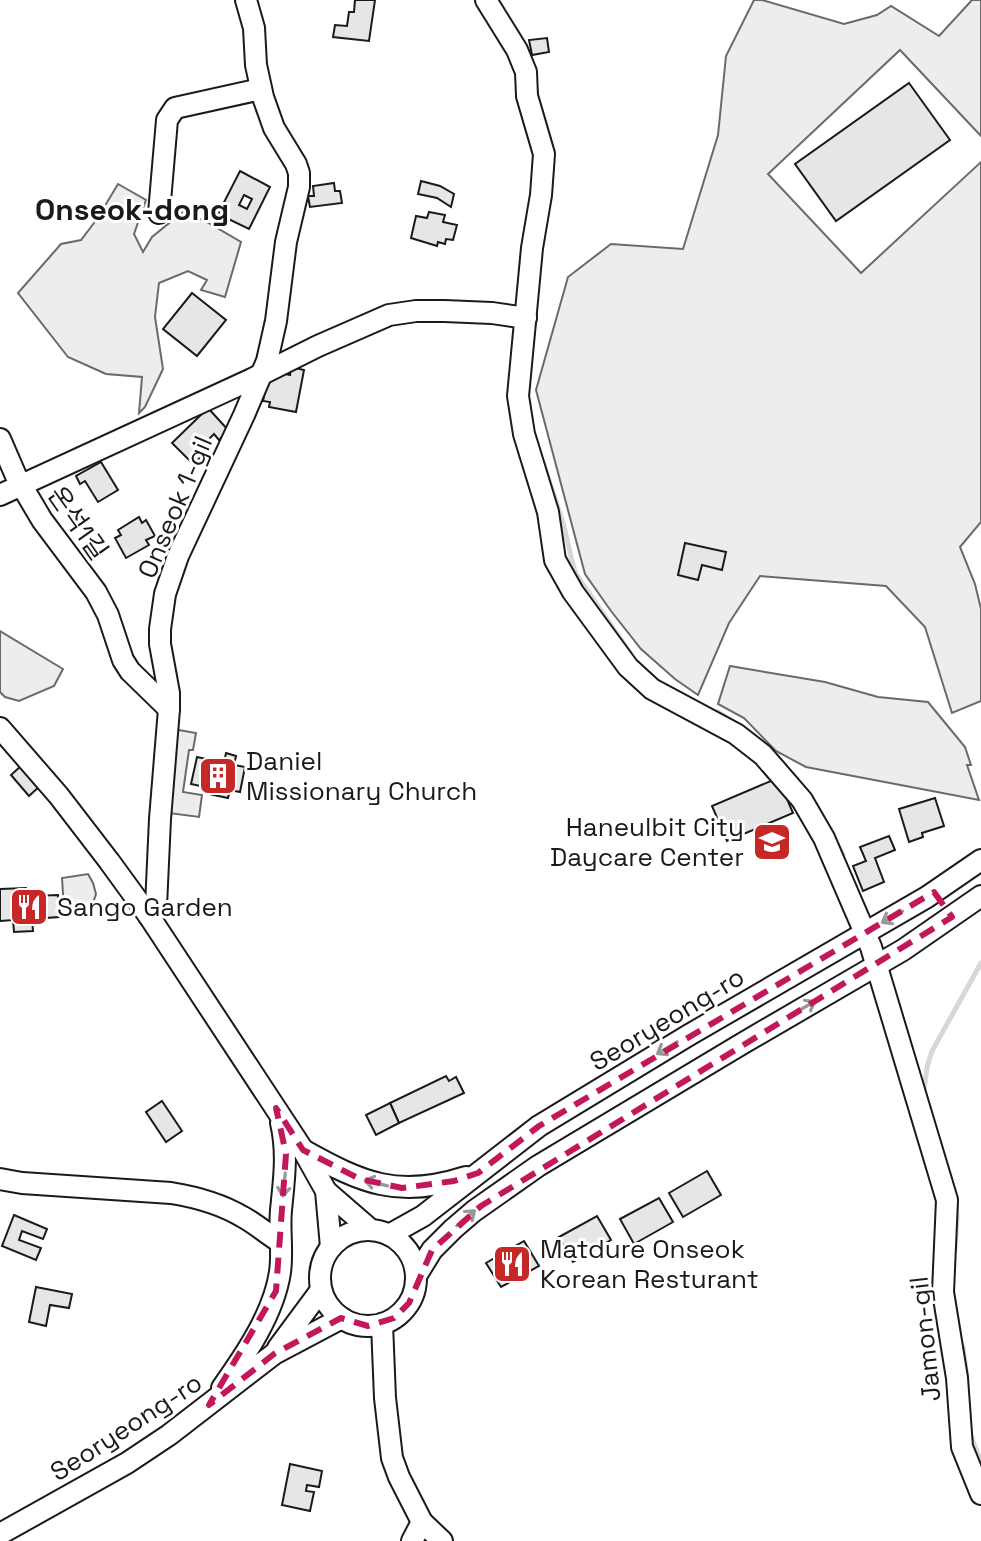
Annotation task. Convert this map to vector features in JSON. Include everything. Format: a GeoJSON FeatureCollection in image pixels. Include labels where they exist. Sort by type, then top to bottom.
{"type":"FeatureCollection","features":[{"type":"Feature","properties":{"kind":"street","name":"Onseok 1-gil"},"geometry":{"type":"LineString","coordinates":[[149,916],[156,906],[169,709],[160,629],[169,578],[263,373],[274,332],[286,242],[298,193],[299,178],[294,160],[274,128],[261,89],[254,28],[246,0]]}},
{"type":"Feature","properties":{"kind":"street"},"geometry":{"type":"LineString","coordinates":[[486,0],[517,50],[526,72],[527,96],[544,154],[518,406],[544,498],[553,553],[559,569],[621,659],[643,682],[736,734],[781,774],[809,810],[820,830],[871,948]]}},
{"type":"Feature","properties":{"kind":"street"},"geometry":{"type":"LineString","coordinates":[[159,213],[167,120],[175,108],[261,89]]}},
{"type":"Feature","properties":{"kind":"street"},"geometry":{"type":"LineString","coordinates":[[0,495],[366,324],[401,312],[472,312],[526,318]]}},
{"type":"Feature","properties":{"kind":"street","name":"온석1길"},"geometry":{"type":"LineString","coordinates":[[0,439],[21,485],[42,520],[96,592],[108,615],[123,660],[130,671],[169,709]]}},
{"type":"Feature","properties":{"kind":"street"},"geometry":{"type":"LineString","coordinates":[[0,728],[59,796],[149,916],[276,1108],[326,1191],[380,1233],[397,1240],[407,1249],[416,1276]]}},
{"type":"Feature","properties":{"kind":"street","name":"Seoryeong-ro"},"geometry":{"type":"LineString","coordinates":[[382,1324],[405,1309],[425,1259],[445,1236],[492,1198],[551,1158],[778,1022],[871,948],[934,892],[981,860]]}},
{"type":"Feature","properties":{"kind":"street"},"geometry":{"type":"LineString","coordinates":[[934,892],[952,917]]}},
{"type":"Feature","properties":{"kind":"street","name":"Seoryeong-ro"},"geometry":{"type":"LineString","coordinates":[[274,1354],[321,1290],[320,1277],[326,1254],[348,1234],[359,1231],[380,1233],[423,1216],[539,1126],[760,994],[952,917],[981,896]]}},
{"type":"Feature","properties":{"kind":"street","name":"Jamon-gil"},"geometry":{"type":"LineString","coordinates":[[871,948],[947,1200],[943,1292],[957,1378],[962,1447],[981,1494]]}},
{"type":"Feature","properties":{"kind":"street"},"geometry":{"type":"LineString","coordinates":[[760,994],[778,1022]]}},
{"type":"Feature","properties":{"kind":"street"},"geometry":{"type":"LineString","coordinates":[[209,1405],[236,1367],[268,1311],[279,1278],[286,1154],[276,1108]]}},
{"type":"Feature","properties":{"kind":"street"},"geometry":{"type":"LineString","coordinates":[[303,1150],[360,1179],[390,1187],[434,1185],[478,1173]]}},
{"type":"Feature","properties":{"kind":"street"},"geometry":{"type":"LineString","coordinates":[[0,1179],[189,1196],[214,1203],[243,1217],[280,1242]]}},
{"type":"Feature","properties":{"kind":"street"},"geometry":{"type":"LineString","coordinates":[[326,1191],[331,1247]]}},
{"type":"Feature","properties":{"kind":"street"},"geometry":{"type":"LineString","coordinates":[[321,1290],[329,1306],[342,1318],[359,1325],[382,1324],[385,1398],[392,1458],[422,1522],[442,1541]]}},
{"type":"Feature","properties":{"kind":"street","name":"Seoryeong-ro"},"geometry":{"type":"LineString","coordinates":[[0,1534],[127,1463],[274,1354],[342,1318]]}},
{"type":"Feature","properties":{"kind":"street"},"geometry":{"type":"LineString","coordinates":[[412,1541],[422,1522]]}},
{"type":"Feature","properties":{"kind":"highlighted area"},"geometry":{"type":"Polygon","coordinates":[[[934,892],[952,917],[481,1206],[432,1250],[409,1303],[394,1318],[368,1326],[341,1318],[274,1354],[209,1405],[276,1291],[286,1154],[276,1108],[303,1150],[360,1179],[402,1188],[454,1181],[478,1173],[539,1126],[934,892]]]}},
{"type":"Feature","properties":{"kind":"shaded area"},"geometry":{"type":"Polygon","coordinates":[[[754,0],[844,24],[877,15],[891,6],[939,36],[972,0],[981,0],[981,136],[900,50],[768,174],[861,273],[981,162],[981,522],[960,547],[981,609],[981,701],[952,713],[925,627],[886,586],[760,576],[729,623],[698,695],[641,649],[585,574],[536,390],[568,277],[611,244],[683,249],[718,135],[726,56],[754,0]]]}},
{"type":"Feature","properties":{"kind":"shaded area"},"geometry":{"type":"Polygon","coordinates":[[[118,184],[146,200],[134,234],[143,252],[152,237],[183,212],[241,242],[225,297],[201,290],[207,280],[188,271],[159,283],[155,317],[163,369],[139,413],[142,377],[106,374],[68,357],[18,293],[61,244],[81,240],[118,184]]]}},
{"type":"Feature","properties":{"kind":"shaded area"},"geometry":{"type":"Polygon","coordinates":[[[0,631],[63,669],[54,686],[19,701],[0,692],[0,631]]]}},
{"type":"Feature","properties":{"kind":"shaded area"},"geometry":{"type":"Polygon","coordinates":[[[730,666],[825,682],[878,697],[928,702],[965,747],[971,765],[967,765],[979,800],[806,767],[776,751],[744,718],[718,704],[730,666]]]}},
{"type":"Feature","properties":{"kind":"shaded area"},"geometry":{"type":"Polygon","coordinates":[[[173,729],[196,733],[193,750],[189,750],[183,792],[202,795],[199,817],[161,812],[173,729]]]}},
{"type":"Feature","properties":{"kind":"shaded area"},"geometry":{"type":"Polygon","coordinates":[[[88,874],[96,894],[92,906],[64,909],[62,878],[88,874]]]}},
{"type":"Feature","properties":{"kind":"building"},"geometry":{"type":"Polygon","coordinates":[[[355,0],[375,0],[369,41],[333,37],[335,25],[347,26],[349,12],[354,12],[355,0]]]}},
{"type":"Feature","properties":{"kind":"building"},"geometry":{"type":"Polygon","coordinates":[[[547,38],[549,52],[532,55],[529,40],[547,38]]]}},
{"type":"Feature","properties":{"kind":"building"},"geometry":{"type":"Polygon","coordinates":[[[909,83],[950,140],[836,221],[795,164],[909,83]]]}},
{"type":"Feature","properties":{"kind":"building"},"geometry":{"type":"Polygon","coordinates":[[[240,171],[270,187],[249,229],[218,214],[240,171]],[[244,195],[239,205],[247,209],[252,199],[244,195]]]}},
{"type":"Feature","properties":{"kind":"building"},"geometry":{"type":"Polygon","coordinates":[[[421,181],[454,194],[451,207],[437,198],[418,194],[421,181]]]}},
{"type":"Feature","properties":{"kind":"building"},"geometry":{"type":"Polygon","coordinates":[[[334,183],[335,191],[340,191],[342,203],[310,207],[308,196],[314,196],[313,186],[334,183]]]}},
{"type":"Feature","properties":{"kind":"building"},"geometry":{"type":"Polygon","coordinates":[[[429,212],[445,215],[443,222],[457,225],[453,240],[446,239],[445,244],[438,242],[437,246],[411,238],[416,216],[427,218],[429,212]]]}},
{"type":"Feature","properties":{"kind":"building"},"geometry":{"type":"Polygon","coordinates":[[[192,293],[226,320],[197,356],[163,329],[192,293]]]}},
{"type":"Feature","properties":{"kind":"building"},"geometry":{"type":"Polygon","coordinates":[[[291,367],[304,370],[296,412],[269,407],[270,402],[263,401],[268,376],[277,372],[290,375],[291,367]]]}},
{"type":"Feature","properties":{"kind":"building"},"geometry":{"type":"Polygon","coordinates":[[[208,408],[229,431],[219,440],[214,434],[201,447],[206,453],[193,464],[172,443],[208,408]]]}},
{"type":"Feature","properties":{"kind":"building"},"geometry":{"type":"Polygon","coordinates":[[[101,462],[118,490],[98,502],[85,481],[80,484],[76,476],[101,462]]]}},
{"type":"Feature","properties":{"kind":"building"},"geometry":{"type":"Polygon","coordinates":[[[139,517],[142,523],[146,520],[155,536],[146,540],[149,545],[126,558],[115,538],[121,535],[118,530],[139,517]]]}},
{"type":"Feature","properties":{"kind":"building"},"geometry":{"type":"Polygon","coordinates":[[[685,543],[726,552],[722,570],[702,565],[698,580],[678,575],[685,543]]]}},
{"type":"Feature","properties":{"kind":"building","name":"Daniel Missionary Church"},"geometry":{"type":"Polygon","coordinates":[[[226,753],[236,756],[234,765],[245,767],[240,792],[230,790],[228,798],[209,794],[210,788],[191,784],[197,757],[224,763],[226,753]]]}},
{"type":"Feature","properties":{"kind":"building"},"geometry":{"type":"Polygon","coordinates":[[[22,765],[40,786],[29,796],[11,775],[22,765]]]}},
{"type":"Feature","properties":{"kind":"building","name":"Haneulbit City Daycare Center"},"geometry":{"type":"Polygon","coordinates":[[[778,778],[793,813],[727,841],[712,806],[778,778]]]}},
{"type":"Feature","properties":{"kind":"building"},"geometry":{"type":"Polygon","coordinates":[[[935,798],[944,826],[922,833],[923,837],[909,842],[899,809],[935,798]]]}},
{"type":"Feature","properties":{"kind":"building"},"geometry":{"type":"Polygon","coordinates":[[[889,836],[895,850],[875,858],[884,882],[863,891],[853,866],[866,861],[860,847],[889,836]]]}},
{"type":"Feature","properties":{"kind":"building","name":"Sango Garden"},"geometry":{"type":"Polygon","coordinates":[[[26,888],[31,896],[58,895],[59,917],[32,919],[33,931],[14,932],[13,920],[0,921],[0,889],[26,888]]]}},
{"type":"Feature","properties":{"kind":"building"},"geometry":{"type":"Polygon","coordinates":[[[446,1076],[449,1081],[456,1077],[464,1093],[399,1123],[390,1103],[446,1076]]]}},
{"type":"Feature","properties":{"kind":"building"},"geometry":{"type":"Polygon","coordinates":[[[162,1101],[182,1131],[166,1142],[146,1112],[162,1101]]]}},
{"type":"Feature","properties":{"kind":"building"},"geometry":{"type":"Polygon","coordinates":[[[390,1103],[399,1123],[376,1135],[366,1115],[390,1103]]]}},
{"type":"Feature","properties":{"kind":"building"},"geometry":{"type":"Polygon","coordinates":[[[707,1171],[721,1195],[683,1217],[669,1193],[707,1171]]]}},
{"type":"Feature","properties":{"kind":"building"},"geometry":{"type":"Polygon","coordinates":[[[659,1198],[673,1222],[634,1244],[620,1219],[659,1198]]]}},
{"type":"Feature","properties":{"kind":"building"},"geometry":{"type":"Polygon","coordinates":[[[14,1215],[47,1229],[43,1239],[22,1231],[19,1240],[41,1248],[36,1260],[2,1246],[14,1215]]]}},
{"type":"Feature","properties":{"kind":"building"},"geometry":{"type":"Polygon","coordinates":[[[597,1216],[611,1240],[573,1262],[559,1237],[597,1216]]]}},
{"type":"Feature","properties":{"kind":"building","name":"Matdure Onseok Korean Resturant"},"geometry":{"type":"Polygon","coordinates":[[[524,1241],[539,1266],[501,1287],[486,1263],[524,1241]]]}},
{"type":"Feature","properties":{"kind":"building"},"geometry":{"type":"Polygon","coordinates":[[[36,1287],[72,1294],[69,1308],[50,1305],[46,1326],[29,1322],[36,1287]]]}},
{"type":"Feature","properties":{"kind":"building"},"geometry":{"type":"Polygon","coordinates":[[[290,1464],[322,1471],[319,1487],[307,1485],[306,1491],[314,1492],[310,1511],[282,1505],[290,1464]]]}},
{"type":"Feature","properties":{"kind":"waterway"},"geometry":{"type":"LineString","coordinates":[[544,465],[576,574],[630,653]]}},
{"type":"Feature","properties":{"kind":"waterway"},"geometry":{"type":"LineString","coordinates":[[718,712],[744,729]]}},
{"type":"Feature","properties":{"kind":"waterway"},"geometry":{"type":"LineString","coordinates":[[834,838],[843,855]]}},
{"type":"Feature","properties":{"kind":"waterway"},"geometry":{"type":"LineString","coordinates":[[924,1090],[932,1051],[981,963]]}},
{"type":"Feature","properties":{"kind":"waterway"},"geometry":{"type":"LineString","coordinates":[[955,1249],[956,1203]]}},
{"type":"Feature","properties":{"kind":"waterway"},"geometry":{"type":"LineString","coordinates":[[963,1347],[967,1378]]}},
{"type":"Feature","properties":{"kind":"waterway"},"geometry":{"type":"LineString","coordinates":[[971,1436],[981,1462]]}},
{"type":"Feature","properties":{"kind":"place","name":"Daniel Missionary Church"},"geometry":{"type":"Point","coordinates":[218,776]}},
{"type":"Feature","properties":{"kind":"place","name":"Haneulbit City Daycare Center"},"geometry":{"type":"Point","coordinates":[772,842]}},
{"type":"Feature","properties":{"kind":"place","name":"Sango Garden"},"geometry":{"type":"Point","coordinates":[29,907]}},
{"type":"Feature","properties":{"kind":"place","name":"Matdure Onseok Korean Resturant"},"geometry":{"type":"Point","coordinates":[512,1264]}},
{"type":"Feature","properties":{"kind":"district","name":"Onseok-dong"},"geometry":{"type":"Point","coordinates":[132,210]}}]}
